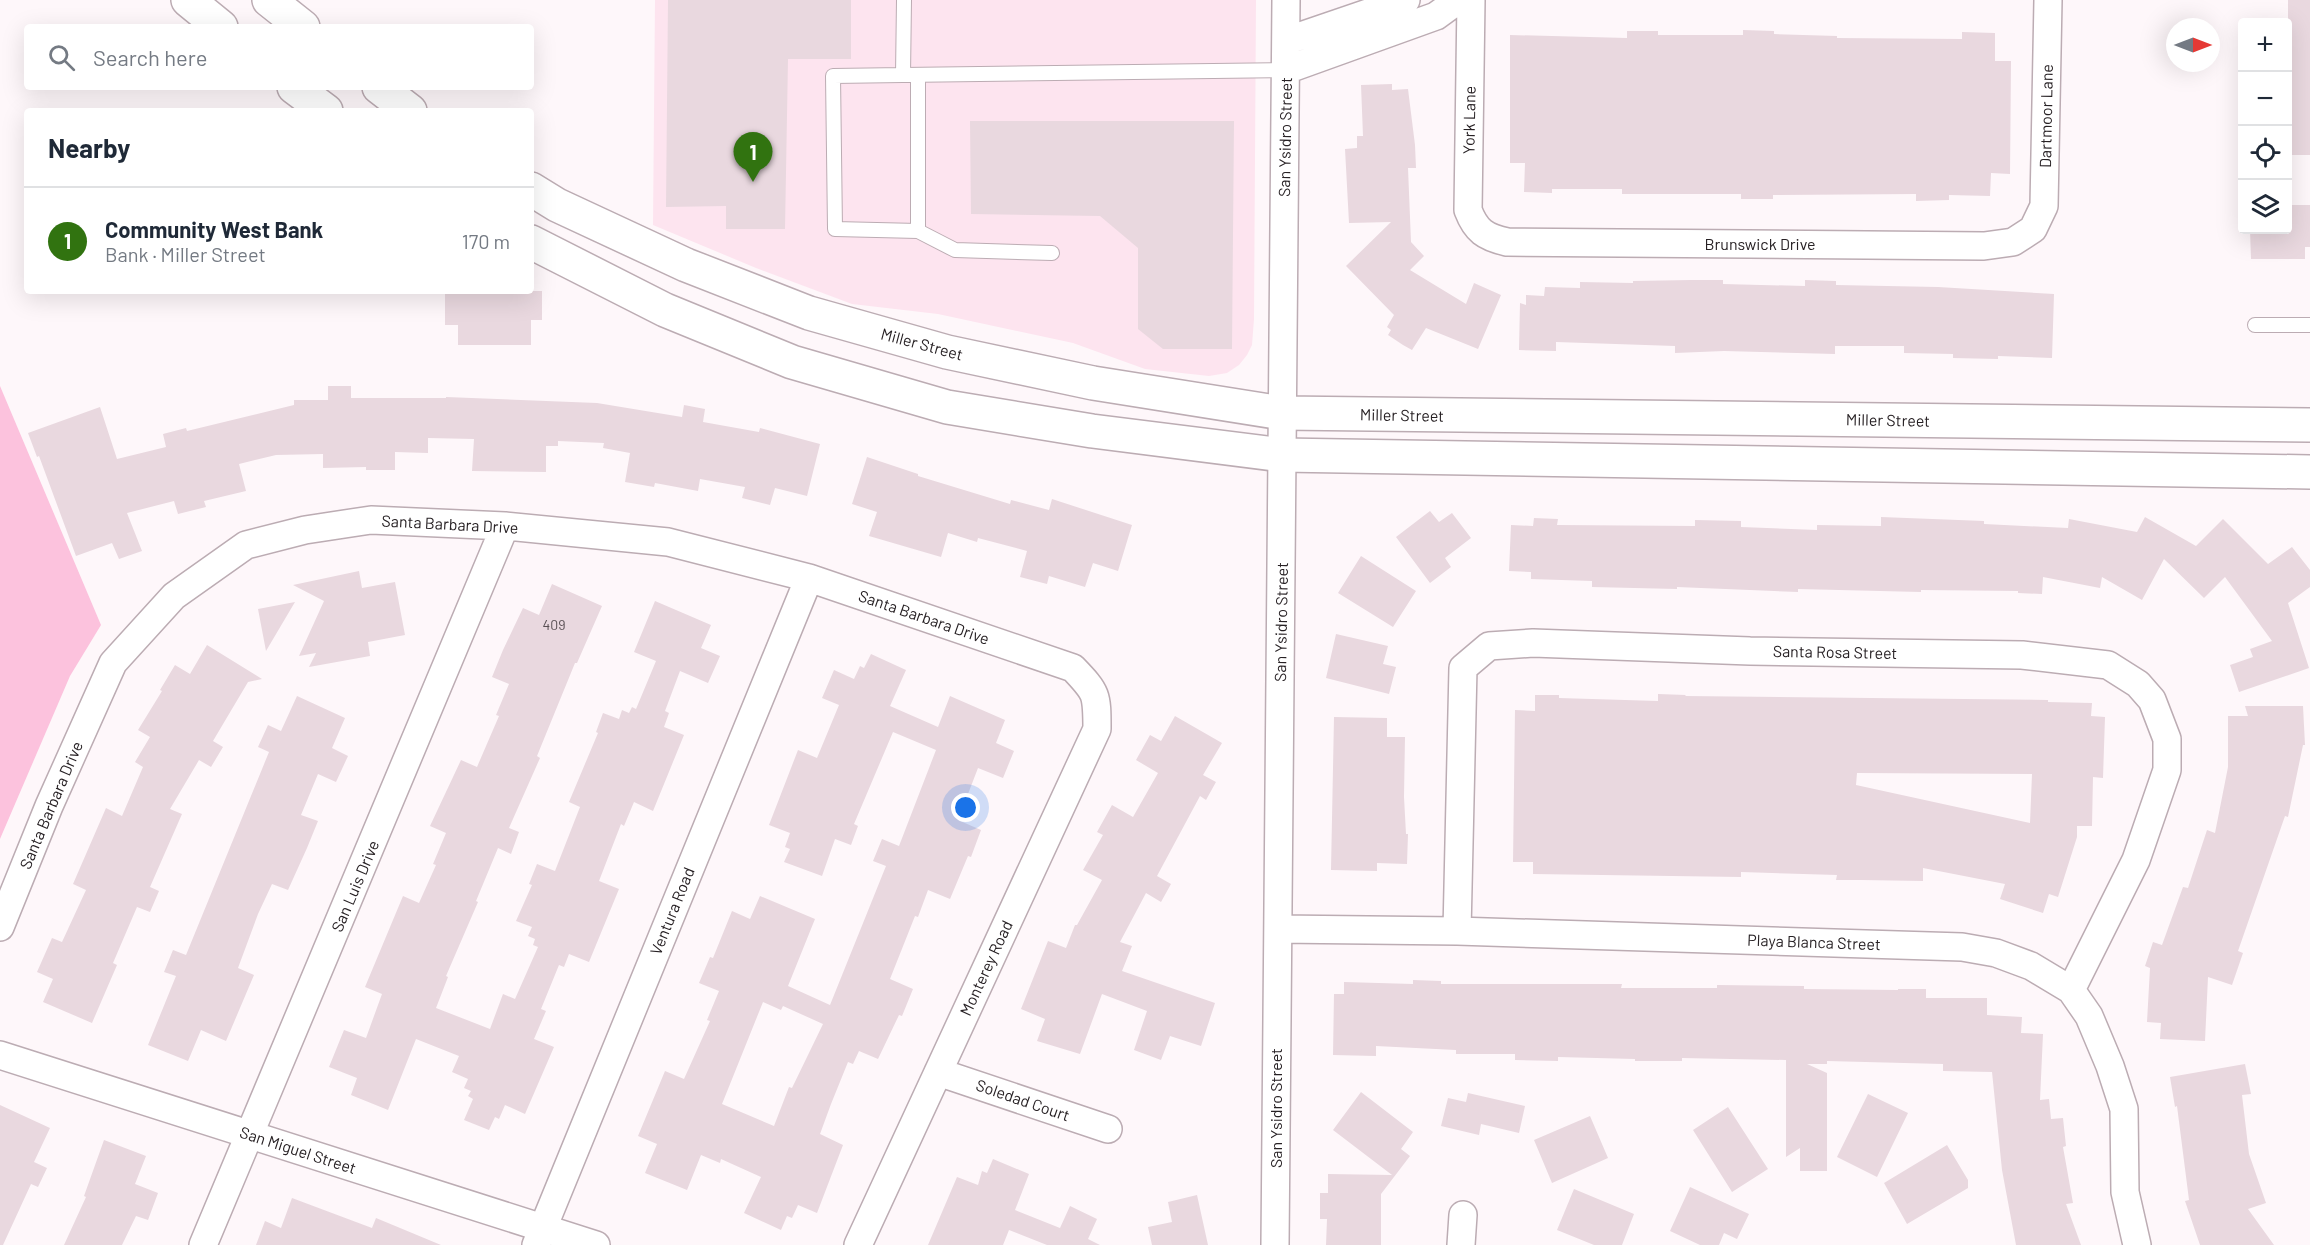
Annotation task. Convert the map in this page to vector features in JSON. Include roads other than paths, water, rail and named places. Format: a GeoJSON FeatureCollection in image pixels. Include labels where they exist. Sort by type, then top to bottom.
{"type":"FeatureCollection","features":[{"type":"Feature","properties":{"kind":"street"},"geometry":{"type":"LineString","coordinates":[[188,0],[216,24]]}},
{"type":"Feature","properties":{"kind":"street"},"geometry":{"type":"LineString","coordinates":[[269,0],[299,24]]}},
{"type":"Feature","properties":{"kind":"street","name":"San Ysidro Street"},"geometry":{"type":"LineString","coordinates":[[1275,1245],[1286,0]]}},
{"type":"Feature","properties":{"kind":"street"},"geometry":{"type":"LineString","coordinates":[[1286,41],[1406,0]]}},
{"type":"Feature","properties":{"kind":"street"},"geometry":{"type":"LineString","coordinates":[[1286,70],[1436,16],[1458,0]]}},
{"type":"Feature","properties":{"kind":"street","name":"York Lane"},"geometry":{"type":"LineString","coordinates":[[1471,0],[1468,210],[1473,225],[1484,235]]}},
{"type":"Feature","properties":{"kind":"street","name":"Dartmoor Lane"},"geometry":{"type":"LineString","coordinates":[[2033,229],[2044,206],[2048,0]]}},
{"type":"Feature","properties":{"kind":"street"},"geometry":{"type":"LineString","coordinates":[[298,90],[322,108]]}},
{"type":"Feature","properties":{"kind":"street"},"geometry":{"type":"LineString","coordinates":[[383,90],[406,108]]}},
{"type":"Feature","properties":{"kind":"street","name":"Miller Street"},"geometry":{"type":"LineString","coordinates":[[534,191],[557,205],[686,265],[809,312],[947,352],[1093,383],[1282,413],[2310,425]]}},
{"type":"Feature","properties":{"kind":"street","name":"Brunswick Drive"},"geometry":{"type":"LineString","coordinates":[[1484,235],[1507,242],[1984,246],[2013,242],[2033,229]]}},
{"type":"Feature","properties":{"kind":"street"},"geometry":{"type":"LineString","coordinates":[[534,244],[665,310],[792,362],[947,407],[1092,431],[1282,455],[2310,472]]}},
{"type":"Feature","properties":{"kind":"street","name":"Santa Barbara Drive"},"geometry":{"type":"LineString","coordinates":[[0,927],[49,806],[113,663],[174,596],[246,545],[305,530],[371,520],[505,526],[668,542],[809,578],[1073,668],[1093,689]]}},
{"type":"Feature","properties":{"kind":"street","name":"San Luis Drive"},"geometry":{"type":"LineString","coordinates":[[203,1245],[505,526]]}},
{"type":"Feature","properties":{"kind":"street","name":"Ventura Road"},"geometry":{"type":"LineString","coordinates":[[539,1237],[809,578]]}},
{"type":"Feature","properties":{"kind":"street","name":"Santa Rosa Street"},"geometry":{"type":"LineString","coordinates":[[1457,931],[1463,668],[1489,646],[1533,643],[1750,651],[2022,655],[2108,665],[2138,684],[2152,700],[2167,739],[2167,770],[2136,860],[2071,990]]}},
{"type":"Feature","properties":{"kind":"street","name":"Monterey Road"},"geometry":{"type":"LineString","coordinates":[[858,1245],[1097,729],[1097,700],[1093,689]]}},
{"type":"Feature","properties":{"kind":"street","name":"Playa Blanca Street"},"geometry":{"type":"LineString","coordinates":[[1278,929],[1457,931],[1962,947],[1996,953],[2031,966],[2071,990],[2089,1016],[2110,1066],[2124,1108],[2125,1192],[2138,1245]]}},
{"type":"Feature","properties":{"kind":"street","name":"San Miguel Street"},"geometry":{"type":"LineString","coordinates":[[0,1055],[250,1134],[539,1237],[596,1245]]}},
{"type":"Feature","properties":{"kind":"street","name":"Soledad Court"},"geometry":{"type":"LineString","coordinates":[[938,1072],[1108,1129]]}},
{"type":"Feature","properties":{"kind":"street"},"geometry":{"type":"LineString","coordinates":[[1461,1245],[1463,1215]]}},
{"type":"Feature","properties":{"kind":"lane"},"geometry":{"type":"LineString","coordinates":[[903,75],[904,0]]}},
{"type":"Feature","properties":{"kind":"lane"},"geometry":{"type":"LineString","coordinates":[[1052,253],[955,250],[918,231],[835,229],[833,76],[1286,70]]}},
{"type":"Feature","properties":{"kind":"lane"},"geometry":{"type":"LineString","coordinates":[[918,75],[918,231]]}},
{"type":"Feature","properties":{"kind":"lane"},"geometry":{"type":"LineString","coordinates":[[2255,325],[2310,326]]}},
{"type":"Feature","properties":{"kind":"place","name":"Community West Bank"},"geometry":{"type":"Point","coordinates":[753,182]}}]}
